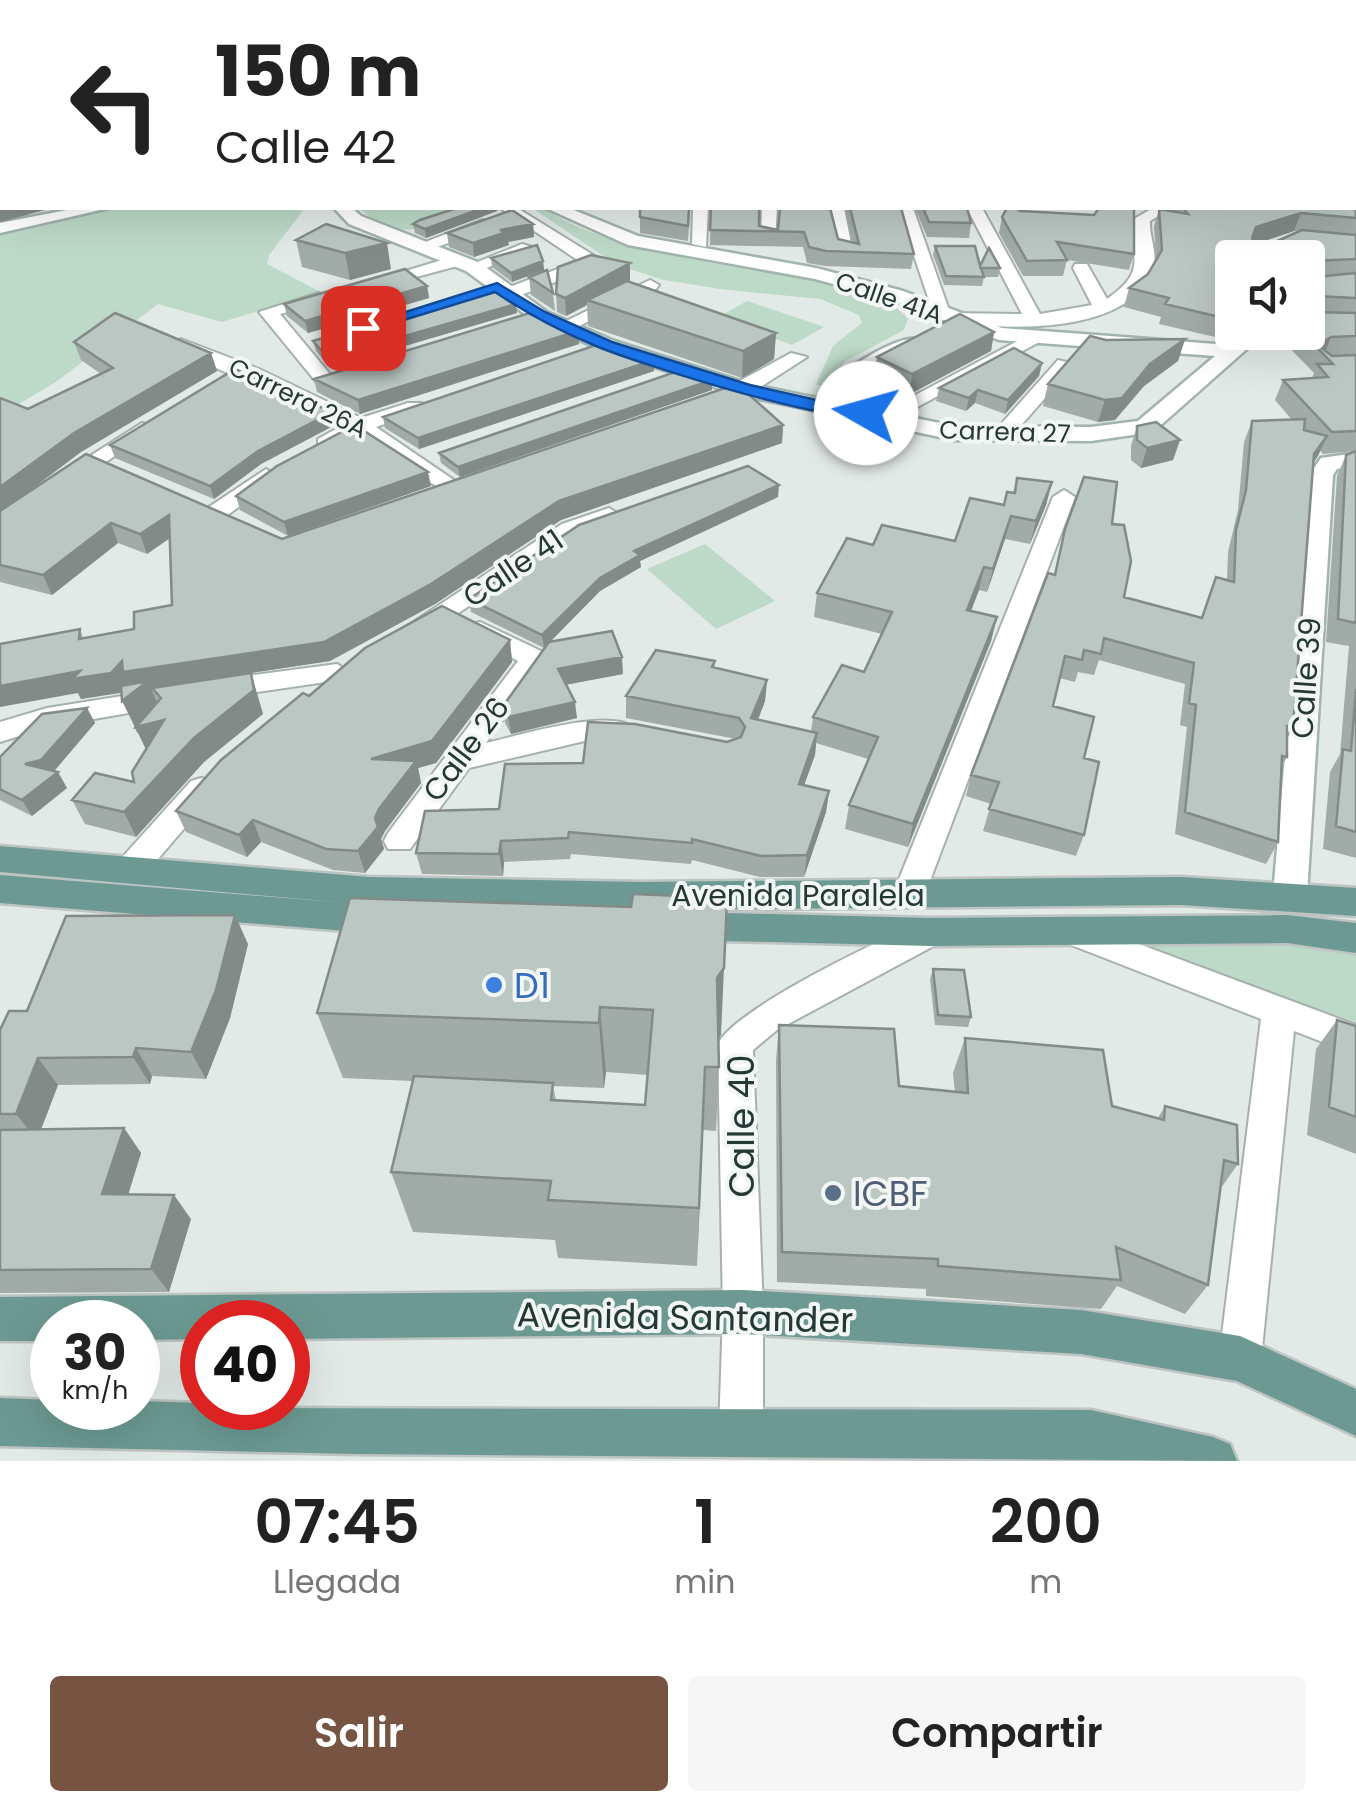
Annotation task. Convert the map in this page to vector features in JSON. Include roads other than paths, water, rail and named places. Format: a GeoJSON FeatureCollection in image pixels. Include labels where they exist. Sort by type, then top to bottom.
{"type":"FeatureCollection","features":[{"type":"Feature","properties":{"kind":"main road"},"geometry":{"type":"LineString","coordinates":[[0,228],[90,210]]}},
{"type":"Feature","properties":{"kind":"main road","name":"Carrera 27"},"geometry":{"type":"LineString","coordinates":[[345,210],[355,220],[464,264],[531,318],[567,324],[607,345],[744,389],[920,428],[1002,435],[1092,434],[1145,426],[1215,355]]}},
{"type":"Feature","properties":{"kind":"main road","name":"Calle 41A"},"geometry":{"type":"LineString","coordinates":[[559,210],[634,241],[816,274],[973,327],[1036,339],[1215,355]]}},
{"type":"Feature","properties":{"kind":"main road"},"geometry":{"type":"LineString","coordinates":[[928,332],[939,313]]}},
{"type":"Feature","properties":{"kind":"main road"},"geometry":{"type":"LineString","coordinates":[[874,415],[841,391],[844,382],[928,332],[973,327]]}},
{"type":"Feature","properties":{"kind":"main road"},"geometry":{"type":"LineString","coordinates":[[1215,355],[1224,350]]}},
{"type":"Feature","properties":{"kind":"main road","name":"Calle 39"},"geometry":{"type":"LineString","coordinates":[[1290,895],[1321,475],[1343,462]]}},
{"type":"Feature","properties":{"kind":"main road","name":"Avenida Paralela"},"geometry":{"type":"LineString","coordinates":[[0,859],[369,891],[641,896],[1180,891],[1356,902]]}},
{"type":"Feature","properties":{"kind":"main road","name":"Avenida Paralela"},"geometry":{"type":"LineString","coordinates":[[0,889],[382,920],[932,932],[1287,930],[1356,938]]}},
{"type":"Feature","properties":{"kind":"main road","name":"Avenida Santander"},"geometry":{"type":"LineString","coordinates":[[0,1319],[743,1312],[1081,1332],[1240,1359],[1356,1413]]}},
{"type":"Feature","properties":{"kind":"main road"},"geometry":{"type":"LineString","coordinates":[[0,1422],[1091,1434],[1213,1461]]}},
{"type":"Feature","properties":{"kind":"street"},"geometry":{"type":"LineString","coordinates":[[418,248],[512,210],[592,262],[620,270]]}},
{"type":"Feature","properties":{"kind":"street"},"geometry":{"type":"LineString","coordinates":[[700,210],[700,244]]}},
{"type":"Feature","properties":{"kind":"street"},"geometry":{"type":"LineString","coordinates":[[769,210],[769,238]]}},
{"type":"Feature","properties":{"kind":"street"},"geometry":{"type":"LineString","coordinates":[[837,210],[848,254]]}},
{"type":"Feature","properties":{"kind":"street"},"geometry":{"type":"LineString","coordinates":[[905,210],[922,246],[939,313],[1053,318],[1104,310],[1144,271],[1142,220],[1160,210]]}},
{"type":"Feature","properties":{"kind":"street"},"geometry":{"type":"LineString","coordinates":[[975,210],[988,247],[1032,316]]}},
{"type":"Feature","properties":{"kind":"street"},"geometry":{"type":"LineString","coordinates":[[362,286],[559,238]]}},
{"type":"Feature","properties":{"kind":"street"},"geometry":{"type":"LineString","coordinates":[[494,291],[592,262]]}},
{"type":"Feature","properties":{"kind":"street"},"geometry":{"type":"LineString","coordinates":[[1082,268],[1104,310]]}},
{"type":"Feature","properties":{"kind":"street"},"geometry":{"type":"LineString","coordinates":[[567,324],[650,285]]}},
{"type":"Feature","properties":{"kind":"street"},"geometry":{"type":"LineString","coordinates":[[292,390],[333,376],[268,312],[343,292]]}},
{"type":"Feature","properties":{"kind":"street"},"geometry":{"type":"LineString","coordinates":[[626,296],[660,308]]}},
{"type":"Feature","properties":{"kind":"street"},"geometry":{"type":"LineString","coordinates":[[874,415],[1036,339]]}},
{"type":"Feature","properties":{"kind":"street","name":"Carrera 26A"},"geometry":{"type":"LineString","coordinates":[[169,340],[292,390],[357,426],[428,457],[453,487]]}},
{"type":"Feature","properties":{"kind":"street"},"geometry":{"type":"LineString","coordinates":[[571,356],[607,345]]}},
{"type":"Feature","properties":{"kind":"street"},"geometry":{"type":"LineString","coordinates":[[690,407],[744,389],[790,354]]}},
{"type":"Feature","properties":{"kind":"street"},"geometry":{"type":"LineString","coordinates":[[1002,435],[1066,364]]}},
{"type":"Feature","properties":{"kind":"street"},"geometry":{"type":"LineString","coordinates":[[208,388],[242,368]]}},
{"type":"Feature","properties":{"kind":"street"},"geometry":{"type":"LineString","coordinates":[[646,384],[684,371]]}},
{"type":"Feature","properties":{"kind":"street"},"geometry":{"type":"LineString","coordinates":[[217,513],[297,458],[357,426],[428,403]]}},
{"type":"Feature","properties":{"kind":"street"},"geometry":{"type":"LineString","coordinates":[[46,493],[158,419]]}},
{"type":"Feature","properties":{"kind":"street"},"geometry":{"type":"LineString","coordinates":[[91,460],[127,475]]}},
{"type":"Feature","properties":{"kind":"street"},"geometry":{"type":"LineString","coordinates":[[909,894],[1064,497]]}},
{"type":"Feature","properties":{"kind":"street","name":"Calle 41"},"geometry":{"type":"LineString","coordinates":[[399,638],[446,612],[570,529],[639,505]]}},
{"type":"Feature","properties":{"kind":"street","name":"Calle 26"},"geometry":{"type":"LineString","coordinates":[[399,841],[534,658],[446,612]]}},
{"type":"Feature","properties":{"kind":"street"},"geometry":{"type":"LineString","coordinates":[[0,732],[46,718],[345,668],[292,710]]}},
{"type":"Feature","properties":{"kind":"street"},"geometry":{"type":"LineString","coordinates":[[457,760],[590,730],[654,735]]}},
{"type":"Feature","properties":{"kind":"street"},"geometry":{"type":"LineString","coordinates":[[129,871],[216,772]]}},
{"type":"Feature","properties":{"kind":"street"},"geometry":{"type":"LineString","coordinates":[[1065,930],[1356,1040]]}},
{"type":"Feature","properties":{"kind":"street","name":"Calle 40"},"geometry":{"type":"LineString","coordinates":[[743,1312],[735,1044],[764,1019],[932,932]]}},
{"type":"Feature","properties":{"kind":"street"},"geometry":{"type":"LineString","coordinates":[[1240,1359],[1279,1010]]}},
{"type":"Feature","properties":{"kind":"street"},"geometry":{"type":"LineString","coordinates":[[741,1432],[743,1312]]}},
{"type":"Feature","properties":{"kind":"place","name":"D1"},"geometry":{"type":"Point","coordinates":[494,985]}},
{"type":"Feature","properties":{"kind":"place","name":"ICBF"},"geometry":{"type":"Point","coordinates":[833,1193]}}]}
